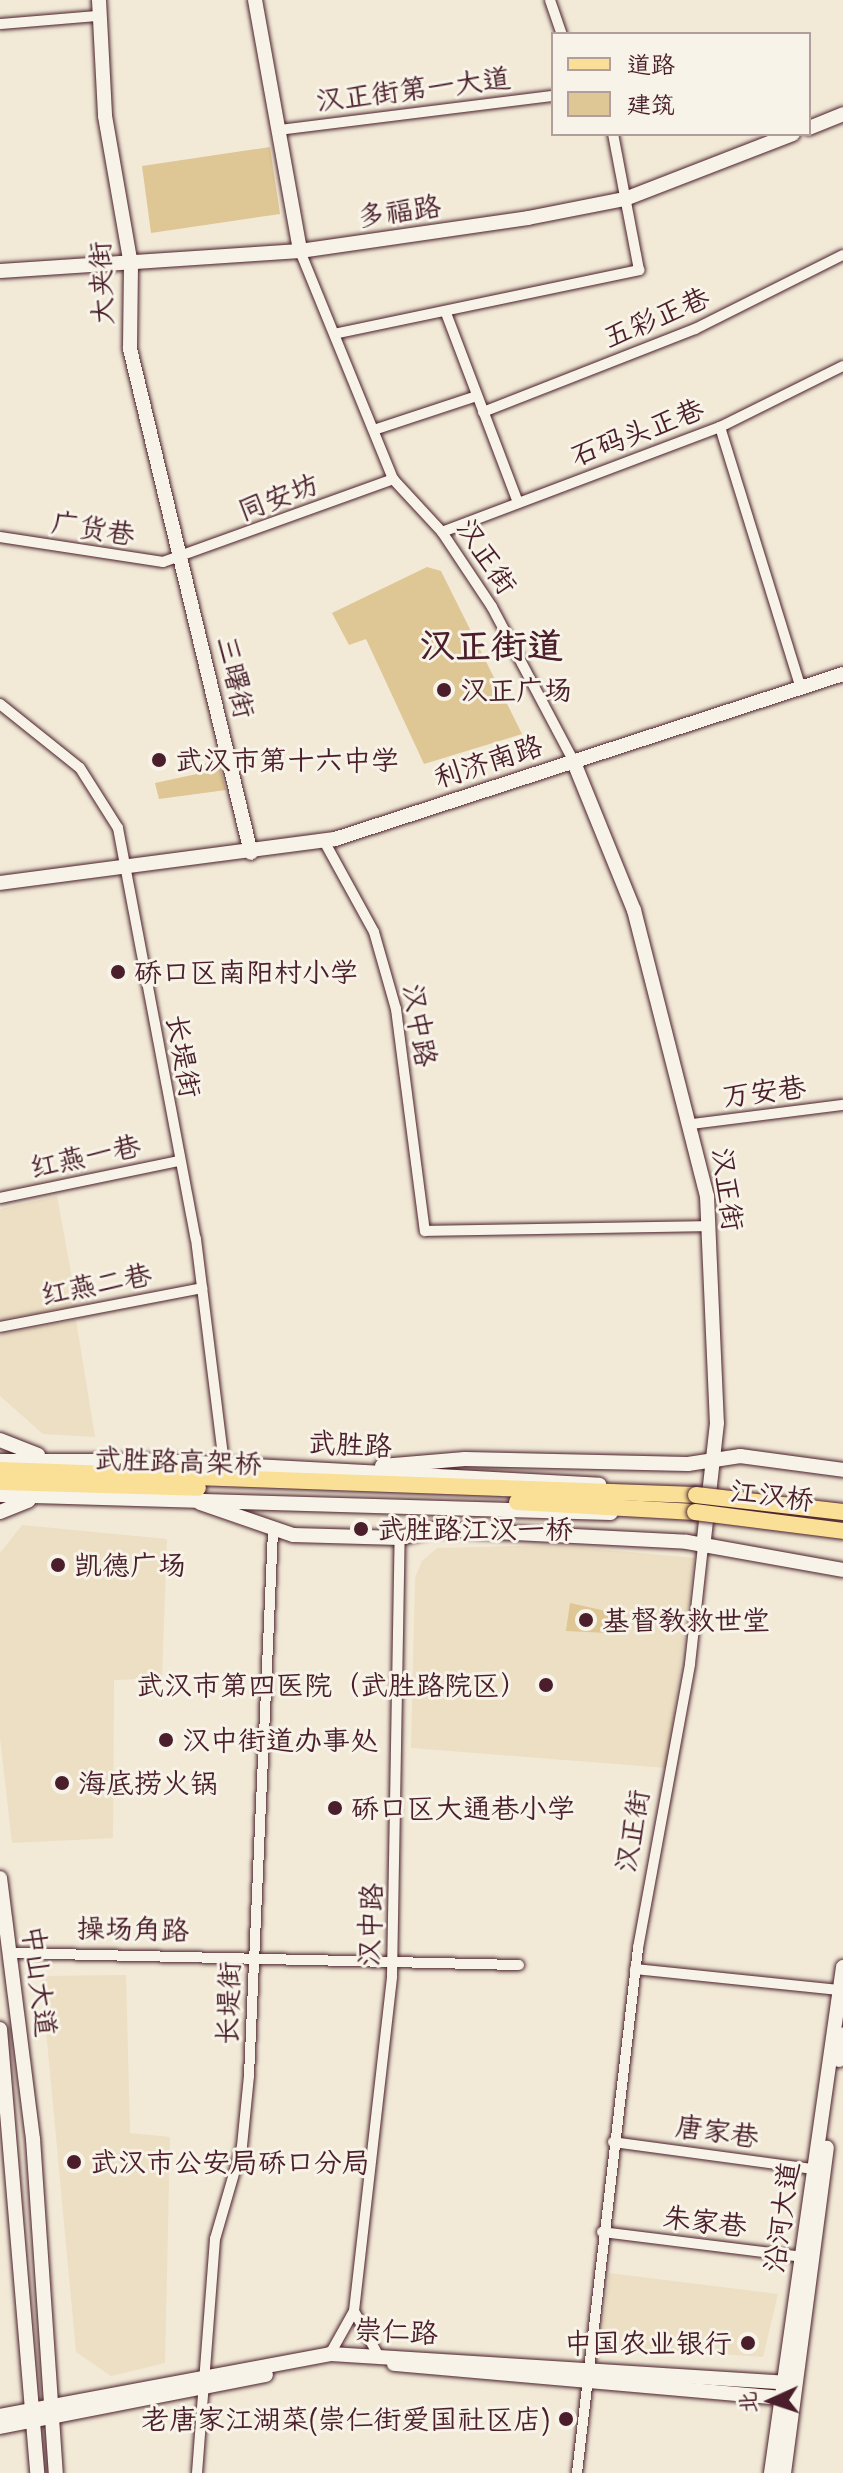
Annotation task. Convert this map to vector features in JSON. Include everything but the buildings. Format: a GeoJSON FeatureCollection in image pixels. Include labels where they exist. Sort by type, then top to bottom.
{"type":"FeatureCollection","features":[{"type":"Feature","properties":{"kind":"main road","name":"大夹街"},"geometry":{"type":"LineString","coordinates":[[99,0],[105,116],[131,265],[130,349],[180,560]]}},
{"type":"Feature","properties":{"kind":"main road","name":"汉正街"},"geometry":{"type":"LineString","coordinates":[[255,0],[300,251]]}},
{"type":"Feature","properties":{"kind":"main road"},"geometry":{"type":"LineString","coordinates":[[811,127],[843,114]]}},
{"type":"Feature","properties":{"kind":"main road","name":"多福路"},"geometry":{"type":"LineString","coordinates":[[0,271],[131,265],[300,251],[625,199],[788,136]]}},
{"type":"Feature","properties":{"kind":"main road","name":"三曙街"},"geometry":{"type":"LineString","coordinates":[[180,560],[251,853]]}},
{"type":"Feature","properties":{"kind":"main road","name":"利济南路"},"geometry":{"type":"LineString","coordinates":[[0,883],[251,853],[324,841],[843,674]]}},
{"type":"Feature","properties":{"kind":"main road","name":"汉正街"},"geometry":{"type":"LineString","coordinates":[[573,760],[634,910],[692,1124],[709,1226],[713,1459],[703,1547]]}},
{"type":"Feature","properties":{"kind":"main road"},"geometry":{"type":"LineString","coordinates":[[0,1440],[51,1458]]}},
{"type":"Feature","properties":{"kind":"main road","name":"武胜路"},"geometry":{"type":"LineString","coordinates":[[0,1461],[51,1458],[476,1476],[649,1502]]}},
{"type":"Feature","properties":{"kind":"main road"},"geometry":{"type":"LineString","coordinates":[[364,1470],[450,1459],[713,1459],[843,1470]]}},
{"type":"Feature","properties":{"kind":"main road","name":"武胜路高架桥"},"geometry":{"type":"LineString","coordinates":[[0,1470],[593,1500]]}},
{"type":"Feature","properties":{"kind":"main road","name":"武胜路高架桥"},"geometry":{"type":"LineString","coordinates":[[0,1482],[593,1500]]}},
{"type":"Feature","properties":{"kind":"main road","name":"武胜路"},"geometry":{"type":"LineString","coordinates":[[0,1495],[37,1499],[476,1514],[649,1502],[696,1503]]}},
{"type":"Feature","properties":{"kind":"main road"},"geometry":{"type":"LineString","coordinates":[[0,1512],[37,1499]]}},
{"type":"Feature","properties":{"kind":"main road"},"geometry":{"type":"LineString","coordinates":[[593,1500],[649,1502]]}},
{"type":"Feature","properties":{"kind":"main road"},"geometry":{"type":"LineString","coordinates":[[200,1503],[273,1531],[400,1538],[476,1514]]}},
{"type":"Feature","properties":{"kind":"main road","name":"江汉桥"},"geometry":{"type":"LineString","coordinates":[[696,1503],[843,1512]]}},
{"type":"Feature","properties":{"kind":"main road","name":"江汉桥"},"geometry":{"type":"LineString","coordinates":[[696,1503],[843,1531]]}},
{"type":"Feature","properties":{"kind":"main road"},"geometry":{"type":"LineString","coordinates":[[434,1529],[703,1547],[843,1570]]}},
{"type":"Feature","properties":{"kind":"main road","name":"中山大道"},"geometry":{"type":"LineString","coordinates":[[0,1878],[12,1953],[57,2413],[56,2473]]}},
{"type":"Feature","properties":{"kind":"main road","name":"沿河大道"},"geometry":{"type":"LineString","coordinates":[[784,2473],[787,2356],[843,1967]]}},
{"type":"Feature","properties":{"kind":"main road","name":"中山大道"},"geometry":{"type":"LineString","coordinates":[[0,2029],[6,2126],[37,2416],[37,2473]]}},
{"type":"Feature","properties":{"kind":"main road","name":"沿河大道"},"geometry":{"type":"LineString","coordinates":[[771,2473],[843,2034]]}},
{"type":"Feature","properties":{"kind":"main road","name":"崇仁路"},"geometry":{"type":"LineString","coordinates":[[0,2427],[37,2416],[330,2354],[377,2353],[739,2383],[787,2390]]}},
{"type":"Feature","properties":{"kind":"main road"},"geometry":{"type":"LineString","coordinates":[[739,2383],[766,2376],[787,2356]]}},
{"type":"Feature","properties":{"kind":"main road","name":"崇仁路"},"geometry":{"type":"LineString","coordinates":[[200,2383],[330,2362],[584,2372]]}},
{"type":"Feature","properties":{"kind":"main road"},"geometry":{"type":"LineString","coordinates":[[739,2383],[756,2394],[778,2420]]}},
{"type":"Feature","properties":{"kind":"main road","name":"崇仁路"},"geometry":{"type":"LineString","coordinates":[[0,2416],[37,2416]]}},
{"type":"Feature","properties":{"kind":"street"},"geometry":{"type":"LineString","coordinates":[[550,0],[561,32]]}},
{"type":"Feature","properties":{"kind":"street"},"geometry":{"type":"LineString","coordinates":[[0,24],[98,16]]}},
{"type":"Feature","properties":{"kind":"street","name":"汉正街第一大道"},"geometry":{"type":"LineString","coordinates":[[279,130],[551,96]]}},
{"type":"Feature","properties":{"kind":"street"},"geometry":{"type":"LineString","coordinates":[[338,333],[446,313],[639,270],[613,136]]}},
{"type":"Feature","properties":{"kind":"street","name":"汉正街"},"geometry":{"type":"LineString","coordinates":[[300,251],[338,333],[393,479],[442,532],[492,607],[573,760]]}},
{"type":"Feature","properties":{"kind":"street","name":"五彩正巷"},"geometry":{"type":"LineString","coordinates":[[483,412],[695,329],[843,255]]}},
{"type":"Feature","properties":{"kind":"street"},"geometry":{"type":"LineString","coordinates":[[446,313],[518,503]]}},
{"type":"Feature","properties":{"kind":"street","name":"石码头正巷"},"geometry":{"type":"LineString","coordinates":[[442,532],[720,427],[843,366]]}},
{"type":"Feature","properties":{"kind":"street"},"geometry":{"type":"LineString","coordinates":[[374,430],[477,396]]}},
{"type":"Feature","properties":{"kind":"street"},"geometry":{"type":"LineString","coordinates":[[720,427],[801,688]]}},
{"type":"Feature","properties":{"kind":"street","name":"同安坊"},"geometry":{"type":"LineString","coordinates":[[180,560],[393,479]]}},
{"type":"Feature","properties":{"kind":"street","name":"广货巷"},"geometry":{"type":"LineString","coordinates":[[0,537],[180,560]]}},
{"type":"Feature","properties":{"kind":"street","name":"长堤街"},"geometry":{"type":"LineString","coordinates":[[0,704],[80,768],[107,802],[127,868],[202,1288],[224,1464]]}},
{"type":"Feature","properties":{"kind":"street","name":"汉中路"},"geometry":{"type":"LineString","coordinates":[[324,841],[374,932],[396,1009],[425,1231],[709,1226]]}},
{"type":"Feature","properties":{"kind":"street","name":"万安巷"},"geometry":{"type":"LineString","coordinates":[[692,1124],[843,1105]]}},
{"type":"Feature","properties":{"kind":"street","name":"红燕一巷"},"geometry":{"type":"LineString","coordinates":[[0,1198],[179,1161]]}},
{"type":"Feature","properties":{"kind":"street","name":"红燕二巷"},"geometry":{"type":"LineString","coordinates":[[0,1327],[202,1288]]}},
{"type":"Feature","properties":{"kind":"street","name":"长堤街"},"geometry":{"type":"LineString","coordinates":[[197,2473],[200,2383],[215,2239],[242,2146],[273,1531]]}},
{"type":"Feature","properties":{"kind":"street","name":"汉中路"},"geometry":{"type":"LineString","coordinates":[[330,2354],[354,2311],[393,1958],[400,1538]]}},
{"type":"Feature","properties":{"kind":"street","name":"汉正街"},"geometry":{"type":"LineString","coordinates":[[577,2473],[584,2372],[635,1969],[690,1664],[703,1547]]}},
{"type":"Feature","properties":{"kind":"street","name":"操场角路"},"geometry":{"type":"LineString","coordinates":[[12,1953],[393,1958],[519,1965]]}},
{"type":"Feature","properties":{"kind":"street"},"geometry":{"type":"LineString","coordinates":[[635,1969],[839,1990]]}},
{"type":"Feature","properties":{"kind":"street","name":"唐家巷"},"geometry":{"type":"LineString","coordinates":[[613,2142],[814,2169]]}},
{"type":"Feature","properties":{"kind":"street","name":"朱家巷"},"geometry":{"type":"LineString","coordinates":[[602,2232],[802,2257]]}},
{"type":"Feature","properties":{"kind":"street"},"geometry":{"type":"LineString","coordinates":[[354,2311],[377,2353]]}},
{"type":"Feature","properties":{"kind":"shaded area"},"geometry":{"type":"Polygon","coordinates":[[[57,1196],[77,1306],[0,1319],[0,1209],[57,1196]]]}},
{"type":"Feature","properties":{"kind":"shaded area"},"geometry":{"type":"Polygon","coordinates":[[[76,1320],[95,1437],[43,1434],[0,1396],[0,1335],[76,1320]]]}},
{"type":"Feature","properties":{"kind":"shaded area"},"geometry":{"type":"Polygon","coordinates":[[[22,1525],[167,1539],[162,1678],[114,1680],[113,1838],[12,1843],[0,1738],[0,1553],[22,1525]]]}},
{"type":"Feature","properties":{"kind":"shaded area","name":"武汉市第四医院（武胜路院区）"},"geometry":{"type":"Polygon","coordinates":[[[555,1545],[694,1558],[667,1768],[411,1748],[415,1578],[422,1561],[437,1548],[555,1545]]]}},
{"type":"Feature","properties":{"kind":"shaded area"},"geometry":{"type":"Polygon","coordinates":[[[126,1975],[130,2133],[170,2137],[165,2363],[111,2376],[76,2352],[41,1976],[126,1975]]]}},
{"type":"Feature","properties":{"kind":"shaded area"},"geometry":{"type":"Polygon","coordinates":[[[609,2273],[778,2294],[763,2357],[601,2346],[609,2273]]]}},
{"type":"Feature","properties":{"kind":"place","name":"汉正广场"},"geometry":{"type":"Point","coordinates":[444,690]}},
{"type":"Feature","properties":{"kind":"place","name":"武汉市第十六中学"},"geometry":{"type":"Point","coordinates":[159,760]}},
{"type":"Feature","properties":{"kind":"place","name":"硚口区南阳村小学"},"geometry":{"type":"Point","coordinates":[118,972]}},
{"type":"Feature","properties":{"kind":"place","name":"武胜路江汉一桥"},"geometry":{"type":"Point","coordinates":[361,1529]}},
{"type":"Feature","properties":{"kind":"place","name":"凯德广场"},"geometry":{"type":"Point","coordinates":[58,1565]}},
{"type":"Feature","properties":{"kind":"place","name":"基督教救世堂"},"geometry":{"type":"Point","coordinates":[586,1620]}},
{"type":"Feature","properties":{"kind":"place","name":"武汉市第四医院（武胜路院区）"},"geometry":{"type":"Point","coordinates":[546,1685]}},
{"type":"Feature","properties":{"kind":"place","name":"汉中街道办事处"},"geometry":{"type":"Point","coordinates":[166,1740]}},
{"type":"Feature","properties":{"kind":"place","name":"海底捞火锅"},"geometry":{"type":"Point","coordinates":[62,1783]}},
{"type":"Feature","properties":{"kind":"place","name":"硚口区大通巷小学"},"geometry":{"type":"Point","coordinates":[335,1808]}},
{"type":"Feature","properties":{"kind":"place","name":"武汉市公安局硚口分局"},"geometry":{"type":"Point","coordinates":[74,2162]}},
{"type":"Feature","properties":{"kind":"place","name":"中国农业银行"},"geometry":{"type":"Point","coordinates":[748,2343]}},
{"type":"Feature","properties":{"kind":"place","name":"老唐家江湖菜(崇仁街爱国社区店)"},"geometry":{"type":"Point","coordinates":[566,2419]}},
{"type":"Feature","properties":{"kind":"district","name":"汉正街道"},"geometry":{"type":"Point","coordinates":[491,646]}}]}
